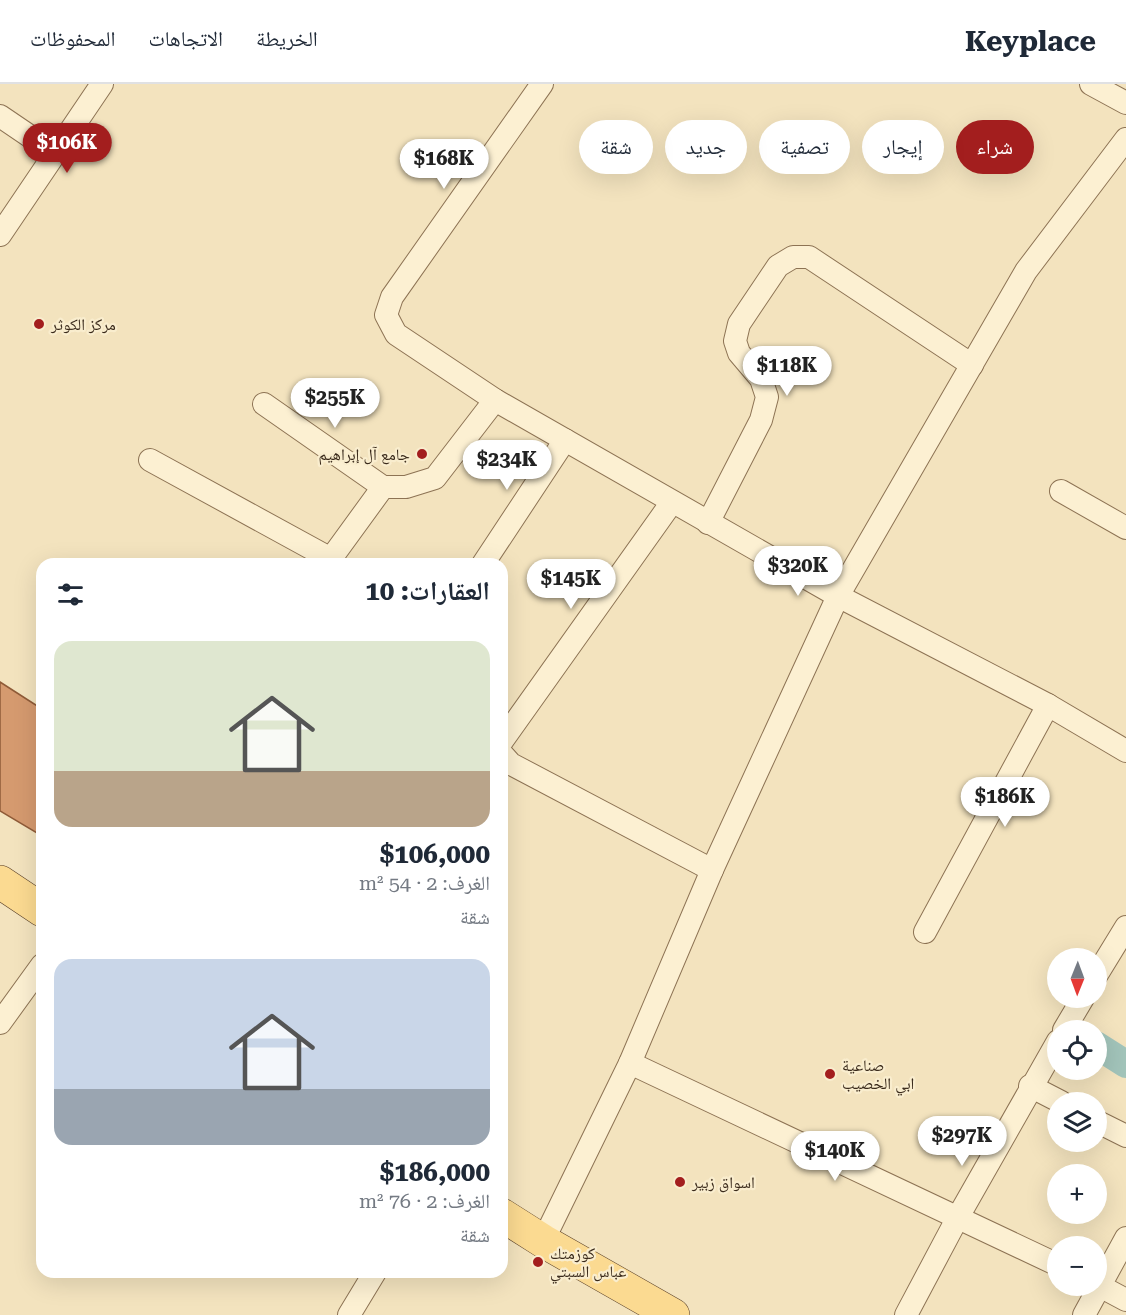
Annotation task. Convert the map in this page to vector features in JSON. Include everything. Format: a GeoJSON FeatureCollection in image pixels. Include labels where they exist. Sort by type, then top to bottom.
{"type":"FeatureCollection","features":[{"type":"Feature","properties":{"kind":"main road"},"geometry":{"type":"LineString","coordinates":[[0,882],[36,906]]}},
{"type":"Feature","properties":{"kind":"main road"},"geometry":{"type":"LineString","coordinates":[[508,1219],[673,1315]]}},
{"type":"Feature","properties":{"kind":"street"},"geometry":{"type":"LineString","coordinates":[[0,235],[102,84]]}},
{"type":"Feature","properties":{"kind":"street"},"geometry":{"type":"LineString","coordinates":[[542,84],[392,297],[386,315],[396,334],[495,400],[708,523],[838,596],[1048,705],[1126,751]]}},
{"type":"Feature","properties":{"kind":"street"},"geometry":{"type":"LineString","coordinates":[[1091,84],[1126,103]]}},
{"type":"Feature","properties":{"kind":"street"},"geometry":{"type":"LineString","coordinates":[[0,116],[56,154]]}},
{"type":"Feature","properties":{"kind":"street"},"geometry":{"type":"LineString","coordinates":[[543,1241],[630,1063],[712,870],[838,596],[1026,271],[1126,140]]}},
{"type":"Feature","properties":{"kind":"street"},"geometry":{"type":"LineString","coordinates":[[708,523],[761,420],[767,397],[761,379],[739,353],[735,341],[739,324],[778,266],[793,257],[809,257],[972,364]]}},
{"type":"Feature","properties":{"kind":"street"},"geometry":{"type":"LineString","coordinates":[[264,404],[383,487],[406,487],[435,478],[495,400]]}},
{"type":"Feature","properties":{"kind":"street"},"geometry":{"type":"LineString","coordinates":[[487,558],[565,440]]}},
{"type":"Feature","properties":{"kind":"street"},"geometry":{"type":"LineString","coordinates":[[150,460],[324,558]]}},
{"type":"Feature","properties":{"kind":"street"},"geometry":{"type":"LineString","coordinates":[[331,558],[383,487]]}},
{"type":"Feature","properties":{"kind":"street"},"geometry":{"type":"LineString","coordinates":[[1061,491],[1126,528]]}},
{"type":"Feature","properties":{"kind":"street"},"geometry":{"type":"LineString","coordinates":[[508,733],[672,502]]}},
{"type":"Feature","properties":{"kind":"street"},"geometry":{"type":"LineString","coordinates":[[925,932],[1048,705]]}},
{"type":"Feature","properties":{"kind":"street"},"geometry":{"type":"LineString","coordinates":[[508,762],[712,870]]}},
{"type":"Feature","properties":{"kind":"street"},"geometry":{"type":"LineString","coordinates":[[1107,958],[1126,927]]}},
{"type":"Feature","properties":{"kind":"street"},"geometry":{"type":"LineString","coordinates":[[0,1023],[36,973]]}},
{"type":"Feature","properties":{"kind":"street"},"geometry":{"type":"LineString","coordinates":[[906,1315],[1047,1059]]}},
{"type":"Feature","properties":{"kind":"street"},"geometry":{"type":"LineString","coordinates":[[630,1063],[1047,1260]]}},
{"type":"Feature","properties":{"kind":"street"},"geometry":{"type":"LineString","coordinates":[[1030,1086],[1047,1095]]}},
{"type":"Feature","properties":{"kind":"street"},"geometry":{"type":"LineString","coordinates":[[1107,1126],[1126,1136]]}},
{"type":"Feature","properties":{"kind":"street"},"geometry":{"type":"LineString","coordinates":[[1107,1270],[1126,1238]]}},
{"type":"Feature","properties":{"kind":"street"},"geometry":{"type":"LineString","coordinates":[[348,1315],[371,1278]]}},
{"type":"Feature","properties":{"kind":"street"},"geometry":{"type":"LineString","coordinates":[[1107,1290],[1126,1300]]}},
{"type":"Feature","properties":{"kind":"street"},"geometry":{"type":"LineString","coordinates":[[1084,1315],[1093,1296]]}},
{"type":"Feature","properties":{"kind":"building"},"geometry":{"type":"Polygon","coordinates":[[[0,682],[36,705],[36,832],[0,811],[0,682]]]}},
{"type":"Feature","properties":{"kind":"waterway"},"geometry":{"type":"LineString","coordinates":[[1107,1052],[1126,1064]]}},
{"type":"Feature","properties":{"kind":"place","name":"مركز الكوثر"},"geometry":{"type":"Point","coordinates":[39,324]}},
{"type":"Feature","properties":{"kind":"place","name":"جامع آل إبراهيم"},"geometry":{"type":"Point","coordinates":[422,454]}},
{"type":"Feature","properties":{"kind":"place","name":"صناعية ابي الخصيب"},"geometry":{"type":"Point","coordinates":[830,1074]}},
{"type":"Feature","properties":{"kind":"place","name":"اسواق زبير"},"geometry":{"type":"Point","coordinates":[680,1182]}},
{"type":"Feature","properties":{"kind":"place","name":"كوزمتك عباس السبتي"},"geometry":{"type":"Point","coordinates":[538,1262]}}]}
